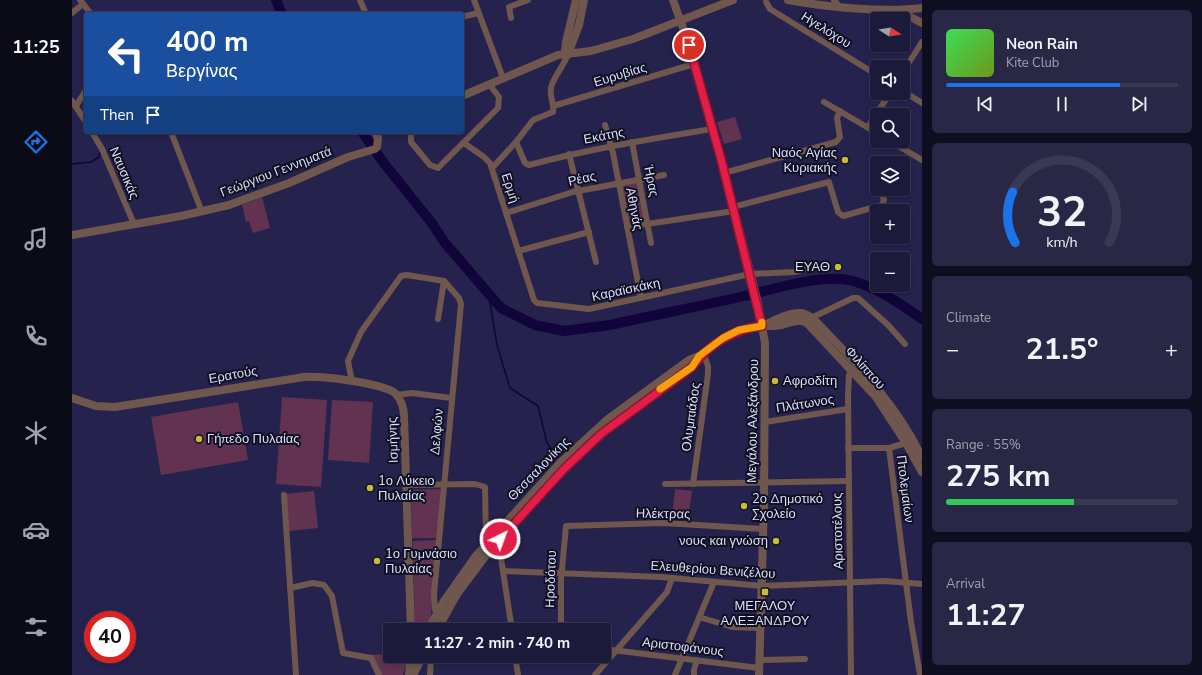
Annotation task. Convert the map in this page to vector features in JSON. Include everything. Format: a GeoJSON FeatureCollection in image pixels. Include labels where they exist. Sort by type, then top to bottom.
{"type":"FeatureCollection","features":[{"type":"Feature","properties":{"kind":"street"},"geometry":{"type":"LineString","coordinates":[[360,0],[365,12]]}},
{"type":"Feature","properties":{"kind":"street"},"geometry":{"type":"LineString","coordinates":[[474,0],[503,78]]}},
{"type":"Feature","properties":{"kind":"street"},"geometry":{"type":"LineString","coordinates":[[511,18],[509,7],[528,0]]}},
{"type":"Feature","properties":{"kind":"street"},"geometry":{"type":"LineString","coordinates":[[568,54],[565,52],[566,42],[576,0]]}},
{"type":"Feature","properties":{"kind":"street"},"geometry":{"type":"LineString","coordinates":[[492,168],[516,142],[534,119],[553,112],[550,94],[552,84],[564,65],[580,20],[584,0]]}},
{"type":"Feature","properties":{"kind":"street","name":"Μεγάλου Αλεξάνδρου"},"geometry":{"type":"LineString","coordinates":[[673,0],[694,64],[764,325],[766,354],[759,672]]}},
{"type":"Feature","properties":{"kind":"street"},"geometry":{"type":"LineString","coordinates":[[464,95],[558,55],[591,51],[634,39],[733,0]]}},
{"type":"Feature","properties":{"kind":"street"},"geometry":{"type":"LineString","coordinates":[[788,0],[894,9],[922,8]]}},
{"type":"Feature","properties":{"kind":"street"},"geometry":{"type":"LineString","coordinates":[[72,13],[82,2],[90,12]]}},
{"type":"Feature","properties":{"kind":"street","name":"Ηγελόχου"},"geometry":{"type":"LineString","coordinates":[[766,2],[770,8],[870,71]]}},
{"type":"Feature","properties":{"kind":"street"},"geometry":{"type":"LineString","coordinates":[[894,9],[922,22]]}},
{"type":"Feature","properties":{"kind":"street"},"geometry":{"type":"LineString","coordinates":[[464,16],[478,13]]}},
{"type":"Feature","properties":{"kind":"street"},"geometry":{"type":"LineString","coordinates":[[910,61],[922,42]]}},
{"type":"Feature","properties":{"kind":"street","name":"Ευρυβίας"},"geometry":{"type":"LineString","coordinates":[[553,106],[694,64]]}},
{"type":"Feature","properties":{"kind":"street"},"geometry":{"type":"LineString","coordinates":[[411,134],[411,142],[430,165],[438,168],[499,106],[499,96],[489,84]]}},
{"type":"Feature","properties":{"kind":"street"},"geometry":{"type":"LineString","coordinates":[[84,92],[74,104],[84,119]]}},
{"type":"Feature","properties":{"kind":"street"},"geometry":{"type":"LineString","coordinates":[[910,95],[922,103]]}},
{"type":"Feature","properties":{"kind":"street"},"geometry":{"type":"LineString","coordinates":[[824,102],[868,127],[885,100]]}},
{"type":"Feature","properties":{"kind":"street"},"geometry":{"type":"LineString","coordinates":[[724,173],[836,142],[840,137],[837,118],[840,111]]}},
{"type":"Feature","properties":{"kind":"street","name":"Αθηνάς"},"geometry":{"type":"LineString","coordinates":[[605,125],[611,146],[641,298]]}},
{"type":"Feature","properties":{"kind":"street","name":"Εκάτης"},"geometry":{"type":"LineString","coordinates":[[516,142],[525,163],[528,165],[568,154],[712,129]]}},
{"type":"Feature","properties":{"kind":"street","name":"Ναυσικάς"},"geometry":{"type":"LineString","coordinates":[[93,134],[102,149],[134,224]]}},
{"type":"Feature","properties":{"kind":"street"},"geometry":{"type":"LineString","coordinates":[[172,134],[202,212]]}},
{"type":"Feature","properties":{"kind":"street","name":"Γεώργιου Γεννηματά"},"geometry":{"type":"LineString","coordinates":[[72,235],[202,212],[238,202],[348,157],[375,149],[378,141],[376,134]]}},
{"type":"Feature","properties":{"kind":"street","name":"Ήρας"},"geometry":{"type":"LineString","coordinates":[[632,142],[651,243]]}},
{"type":"Feature","properties":{"kind":"street","name":"Ερμή"},"geometry":{"type":"LineString","coordinates":[[464,143],[486,158],[492,168],[518,250]]}},
{"type":"Feature","properties":{"kind":"street"},"geometry":{"type":"LineString","coordinates":[[902,148],[922,160]]}},
{"type":"Feature","properties":{"kind":"street"},"geometry":{"type":"LineString","coordinates":[[568,154],[590,232],[596,262]]}},
{"type":"Feature","properties":{"kind":"street","name":"Ρέας"},"geometry":{"type":"LineString","coordinates":[[506,213],[579,191],[664,175]]}},
{"type":"Feature","properties":{"kind":"street"},"geometry":{"type":"LineString","coordinates":[[627,228],[733,209],[829,182],[840,215],[843,216],[880,206],[883,204],[884,200],[883,196]]}},
{"type":"Feature","properties":{"kind":"street"},"geometry":{"type":"LineString","coordinates":[[518,250],[590,232]]}},
{"type":"Feature","properties":{"kind":"street","name":"Καραϊσκάκη"},"geometry":{"type":"LineString","coordinates":[[518,250],[534,300],[537,303],[587,309],[750,274],[794,272],[809,268]]}},
{"type":"Feature","properties":{"kind":"street"},"geometry":{"type":"LineString","coordinates":[[352,382],[348,361],[361,332],[400,278],[406,275],[444,281],[438,319]]}},
{"type":"Feature","properties":{"kind":"street","name":"Δελφών"},"geometry":{"type":"LineString","coordinates":[[440,616],[434,605],[434,594],[451,398],[461,304],[456,294],[444,281]]}},
{"type":"Feature","properties":{"kind":"street"},"geometry":{"type":"LineString","coordinates":[[764,325],[774,320],[797,314],[805,314],[811,318],[853,298],[858,298],[888,325],[905,344]]}},
{"type":"Feature","properties":{"kind":"street","name":"Φιλίππου"},"geometry":{"type":"LineString","coordinates":[[811,318],[835,341],[878,390],[903,426],[922,458]]}},
{"type":"Feature","properties":{"kind":"street","name":"Φιλίππου"},"geometry":{"type":"LineString","coordinates":[[764,325],[780,325],[800,320],[805,322],[852,370],[876,398],[906,443],[922,472]]}},
{"type":"Feature","properties":{"kind":"street","name":"Θεσσαλονίκης"},"geometry":{"type":"LineString","coordinates":[[434,623],[440,616],[459,579],[532,499],[560,463],[688,360],[701,355],[734,332],[764,325]]}},
{"type":"Feature","properties":{"kind":"street","name":"Ολυμπιάδος"},"geometry":{"type":"LineString","coordinates":[[693,484],[708,374],[701,355]]}},
{"type":"Feature","properties":{"kind":"street","name":"Αριστοτέλους"},"geometry":{"type":"LineString","coordinates":[[851,675],[848,387],[849,375],[852,370]]}},
{"type":"Feature","properties":{"kind":"street","name":"Ερατούς"},"geometry":{"type":"LineString","coordinates":[[72,398],[91,405],[111,408],[291,378],[320,377],[384,388],[397,396]]}},
{"type":"Feature","properties":{"kind":"street"},"geometry":{"type":"LineString","coordinates":[[848,387],[854,382],[862,381]]}},
{"type":"Feature","properties":{"kind":"street"},"geometry":{"type":"LineString","coordinates":[[397,396],[412,393],[451,398]]}},
{"type":"Feature","properties":{"kind":"street","name":"Ισμήνης"},"geometry":{"type":"LineString","coordinates":[[397,396],[404,409],[411,623]]}},
{"type":"Feature","properties":{"kind":"street","name":"Πλάτωνος"},"geometry":{"type":"LineString","coordinates":[[765,422],[848,409]]}},
{"type":"Feature","properties":{"kind":"street"},"geometry":{"type":"LineString","coordinates":[[848,448],[889,448],[906,443]]}},
{"type":"Feature","properties":{"kind":"street","name":"Πτολεμαίων"},"geometry":{"type":"LineString","coordinates":[[889,448],[906,583],[920,675]]}},
{"type":"Feature","properties":{"kind":"street"},"geometry":{"type":"LineString","coordinates":[[665,484],[848,481]]}},
{"type":"Feature","properties":{"kind":"street"},"geometry":{"type":"LineString","coordinates":[[406,485],[444,484],[484,486],[486,490],[490,545],[500,556],[511,623]]}},
{"type":"Feature","properties":{"kind":"street"},"geometry":{"type":"LineString","coordinates":[[284,495],[296,675]]}},
{"type":"Feature","properties":{"kind":"street","name":"Ηλέκτρας"},"geometry":{"type":"LineString","coordinates":[[565,528],[568,525],[664,523],[763,528]]}},
{"type":"Feature","properties":{"kind":"street","name":"Ηροδότου"},"geometry":{"type":"LineString","coordinates":[[561,623],[565,528]]}},
{"type":"Feature","properties":{"kind":"street","name":"Ελευθερίου Βενιζέλου"},"geometry":{"type":"LineString","coordinates":[[503,571],[672,578],[762,586],[885,582],[922,584]]}},
{"type":"Feature","properties":{"kind":"street"},"geometry":{"type":"LineString","coordinates":[[595,675],[667,592],[672,578]]}},
{"type":"Feature","properties":{"kind":"street"},"geometry":{"type":"LineString","coordinates":[[675,675],[714,582]]}},
{"type":"Feature","properties":{"kind":"street"},"geometry":{"type":"LineString","coordinates":[[290,588],[313,583],[324,585],[332,596],[343,653],[371,658],[379,675]]}},
{"type":"Feature","properties":{"kind":"street","name":"Θεσσαλονίκης"},"geometry":{"type":"LineString","coordinates":[[438,623],[440,616]]}},
{"type":"Feature","properties":{"kind":"street"},"geometry":{"type":"LineString","coordinates":[[699,617],[736,627],[760,628]]}},
{"type":"Feature","properties":{"kind":"street","name":"Αριστοφάνους"},"geometry":{"type":"LineString","coordinates":[[611,650],[697,660],[759,672]]}},
{"type":"Feature","properties":{"kind":"street"},"geometry":{"type":"LineString","coordinates":[[759,660],[805,659]]}},
{"type":"Feature","properties":{"kind":"street"},"geometry":{"type":"LineString","coordinates":[[694,675],[697,660]]}},
{"type":"Feature","properties":{"kind":"street"},"geometry":{"type":"LineString","coordinates":[[410,675],[411,663]]}},
{"type":"Feature","properties":{"kind":"street"},"geometry":{"type":"LineString","coordinates":[[413,675],[419,663]]}},
{"type":"Feature","properties":{"kind":"street"},"geometry":{"type":"LineString","coordinates":[[430,675],[431,663]]}},
{"type":"Feature","properties":{"kind":"street"},"geometry":{"type":"LineString","coordinates":[[516,663],[518,675]]}},
{"type":"Feature","properties":{"kind":"shaded area"},"geometry":{"type":"Polygon","coordinates":[[[735,117],[742,139],[724,144],[717,122],[735,117]]]}},
{"type":"Feature","properties":{"kind":"shaded area"},"geometry":{"type":"Polygon","coordinates":[[[638,180],[645,220],[629,224],[621,184],[638,180]]]}},
{"type":"Feature","properties":{"kind":"shaded area"},"geometry":{"type":"Polygon","coordinates":[[[262,197],[270,228],[253,233],[249,221],[246,222],[242,205],[262,197]]]}},
{"type":"Feature","properties":{"kind":"shaded area"},"geometry":{"type":"Polygon","coordinates":[[[282,397],[327,400],[321,487],[276,484],[282,397]]]}},
{"type":"Feature","properties":{"kind":"shaded area"},"geometry":{"type":"Polygon","coordinates":[[[332,400],[373,402],[369,463],[328,460],[332,400]]]}},
{"type":"Feature","properties":{"kind":"shaded area","name":"Γήπεδο Πυλαίας"},"geometry":{"type":"Polygon","coordinates":[[[238,402],[248,460],[161,475],[151,417],[238,402]]]}},
{"type":"Feature","properties":{"kind":"shaded area"},"geometry":{"type":"Polygon","coordinates":[[[442,489],[438,538],[412,538],[411,490],[442,489]]]}},
{"type":"Feature","properties":{"kind":"shaded area"},"geometry":{"type":"Polygon","coordinates":[[[675,489],[692,491],[688,519],[672,517],[675,489]]]}},
{"type":"Feature","properties":{"kind":"shaded area"},"geometry":{"type":"Polygon","coordinates":[[[314,491],[318,528],[288,531],[284,494],[314,491]]]}},
{"type":"Feature","properties":{"kind":"shaded area"},"geometry":{"type":"Polygon","coordinates":[[[437,540],[431,617],[428,623],[415,623],[413,541],[437,540]]]}},
{"type":"Feature","properties":{"kind":"shaded area"},"geometry":{"type":"Polygon","coordinates":[[[383,654],[383,663],[406,663],[403,675],[381,675],[368,655],[383,654]]]}},
{"type":"Feature","properties":{"kind":"waterway"},"geometry":{"type":"LineString","coordinates":[[276,0],[281,12]]}},
{"type":"Feature","properties":{"kind":"waterway"},"geometry":{"type":"LineString","coordinates":[[363,134],[383,162],[431,222],[445,243],[501,308],[535,325],[564,331],[610,325],[724,301],[804,282],[829,279],[841,279],[862,284],[884,294],[922,319]]}},
{"type":"Feature","properties":{"kind":"waterway"},"geometry":{"type":"LineString","coordinates":[[72,164],[91,162],[99,157],[100,152]]}},
{"type":"Feature","properties":{"kind":"waterway"},"geometry":{"type":"LineString","coordinates":[[489,297],[497,345],[510,388],[538,406],[547,443],[553,451]]}},
{"type":"Feature","properties":{"kind":"slow traffic"},"geometry":{"type":"LineString","coordinates":[[660,389],[692,367],[699,356],[723,338],[739,330],[762,326],[762,322]]}},
{"type":"Feature","properties":{"kind":"place","name":"Ναός Αγίας Κυριακής"},"geometry":{"type":"Point","coordinates":[845,160]}},
{"type":"Feature","properties":{"kind":"place","name":"ΕΥΑΘ"},"geometry":{"type":"Point","coordinates":[838,267]}},
{"type":"Feature","properties":{"kind":"place","name":"Αφροδίτη"},"geometry":{"type":"Point","coordinates":[775,381]}},
{"type":"Feature","properties":{"kind":"place","name":"Γήπεδο Πυλαίας"},"geometry":{"type":"Point","coordinates":[199,439]}},
{"type":"Feature","properties":{"kind":"place","name":"1ο Λύκειο Πυλαίας"},"geometry":{"type":"Point","coordinates":[370,488]}},
{"type":"Feature","properties":{"kind":"place","name":"2ο Δημοτικό Σχολείο"},"geometry":{"type":"Point","coordinates":[744,506]}},
{"type":"Feature","properties":{"kind":"place","name":"νους και γνώση"},"geometry":{"type":"Point","coordinates":[776,541]}},
{"type":"Feature","properties":{"kind":"place","name":"1ο Γυμνάσιο Πυλαίας"},"geometry":{"type":"Point","coordinates":[377,561]}},
{"type":"Feature","properties":{"kind":"place","name":"ΜΕΓΑΛΟΥ ΑΛΕΞΑΝΔΡΟΥ"},"geometry":{"type":"Point","coordinates":[765,592]}},
{"type":"Feature","properties":{"kind":"route"},"geometry":{"type":"LineString","coordinates":[[500,539],[564,469],[610,427],[692,367],[699,356],[723,338],[739,330],[762,326],[757,299],[721,159],[689,45]]}}]}
